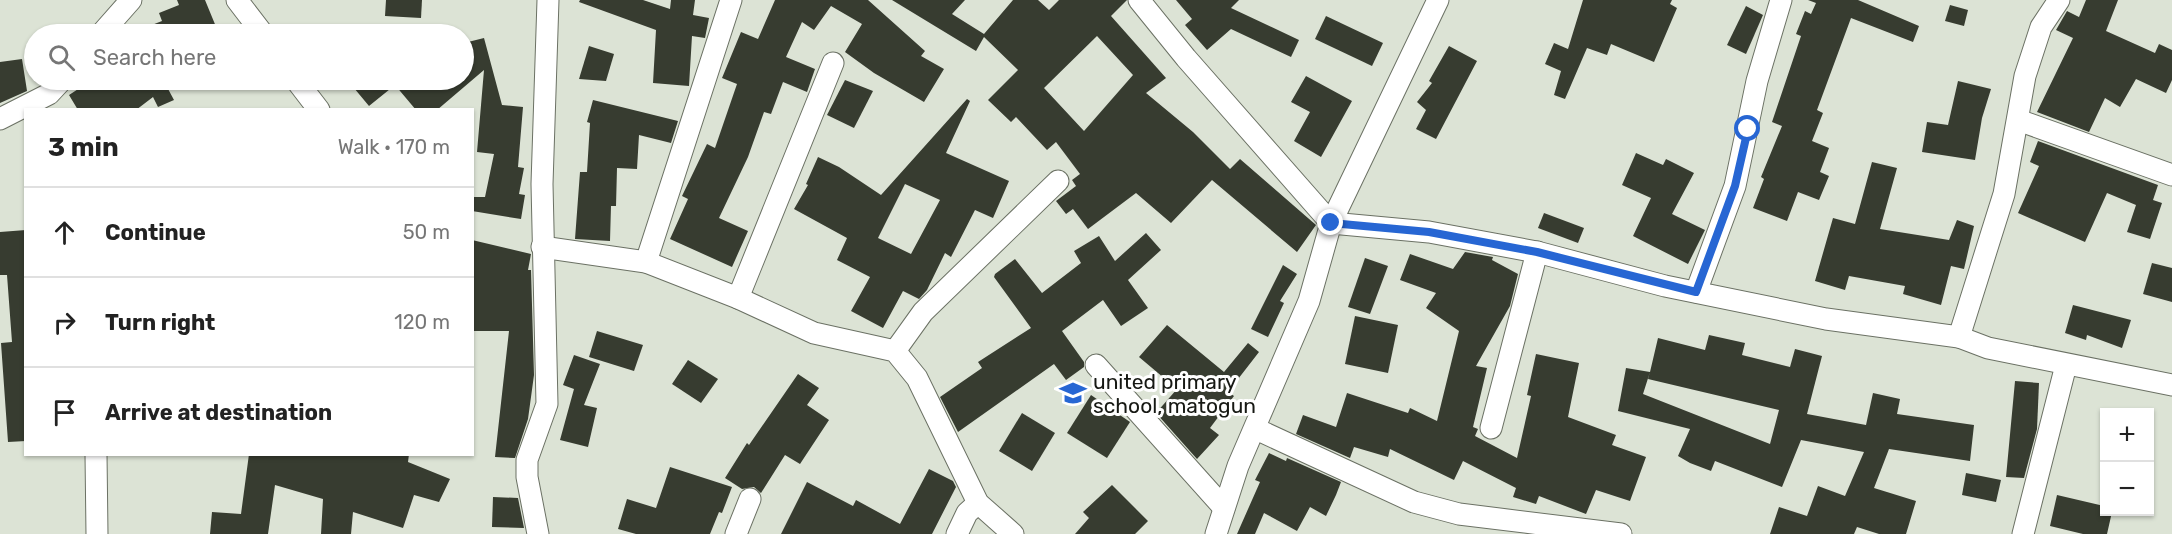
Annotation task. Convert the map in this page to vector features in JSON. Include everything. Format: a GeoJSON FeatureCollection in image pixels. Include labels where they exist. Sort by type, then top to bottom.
{"type":"FeatureCollection","features":[{"type":"Feature","properties":{"kind":"street"},"geometry":{"type":"LineString","coordinates":[[110,24],[131,0]]}},
{"type":"Feature","properties":{"kind":"street"},"geometry":{"type":"LineString","coordinates":[[237,0],[255,24]]}},
{"type":"Feature","properties":{"kind":"street"},"geometry":{"type":"LineString","coordinates":[[538,534],[527,460],[547,404],[542,247],[548,0]]}},
{"type":"Feature","properties":{"kind":"street"},"geometry":{"type":"LineString","coordinates":[[646,262],[731,0]]}},
{"type":"Feature","properties":{"kind":"street"},"geometry":{"type":"LineString","coordinates":[[1139,0],[1186,58],[1331,223],[1429,232],[1537,252],[1696,292],[1826,319],[1959,337],[1988,348],[2172,386]]}},
{"type":"Feature","properties":{"kind":"street"},"geometry":{"type":"LineString","coordinates":[[1216,534],[1238,466],[1256,429],[1309,301],[1331,223],[1438,0]]}},
{"type":"Feature","properties":{"kind":"street"},"geometry":{"type":"LineString","coordinates":[[1696,292],[1735,186],[1757,81],[1781,0]]}},
{"type":"Feature","properties":{"kind":"street"},"geometry":{"type":"LineString","coordinates":[[1959,337],[2004,194],[2025,76],[2041,27],[2059,0]]}},
{"type":"Feature","properties":{"kind":"street"},"geometry":{"type":"LineString","coordinates":[[738,298],[833,63]]}},
{"type":"Feature","properties":{"kind":"street"},"geometry":{"type":"LineString","coordinates":[[304,90],[317,108]]}},
{"type":"Feature","properties":{"kind":"street"},"geometry":{"type":"LineString","coordinates":[[0,118],[56,94]]}},
{"type":"Feature","properties":{"kind":"street"},"geometry":{"type":"LineString","coordinates":[[2018,120],[2172,175]]}},
{"type":"Feature","properties":{"kind":"street"},"geometry":{"type":"LineString","coordinates":[[895,351],[923,312],[1058,181]]}},
{"type":"Feature","properties":{"kind":"street"},"geometry":{"type":"LineString","coordinates":[[542,247],[646,262],[738,298],[814,333],[895,351],[918,378],[978,503],[1013,534]]}},
{"type":"Feature","properties":{"kind":"street"},"geometry":{"type":"LineString","coordinates":[[1491,428],[1537,252]]}},
{"type":"Feature","properties":{"kind":"street"},"geometry":{"type":"LineString","coordinates":[[1096,365],[1224,508]]}},
{"type":"Feature","properties":{"kind":"street"},"geometry":{"type":"LineString","coordinates":[[2022,534],[2066,365]]}},
{"type":"Feature","properties":{"kind":"street"},"geometry":{"type":"LineString","coordinates":[[1256,429],[1459,524],[1621,534]]}},
{"type":"Feature","properties":{"kind":"street"},"geometry":{"type":"LineString","coordinates":[[96,456],[97,534]]}},
{"type":"Feature","properties":{"kind":"street"},"geometry":{"type":"LineString","coordinates":[[736,534],[750,499]]}},
{"type":"Feature","properties":{"kind":"street"},"geometry":{"type":"LineString","coordinates":[[957,534],[967,513],[978,503]]}},
{"type":"Feature","properties":{"kind":"building"},"geometry":{"type":"Polygon","coordinates":[[[177,0],[205,0],[215,24],[154,24],[162,21],[159,13],[179,5],[177,0]]]}},
{"type":"Feature","properties":{"kind":"building"},"geometry":{"type":"Polygon","coordinates":[[[386,0],[422,0],[421,18],[385,16],[386,0]]]}},
{"type":"Feature","properties":{"kind":"building"},"geometry":{"type":"Polygon","coordinates":[[[580,0],[643,0],[670,9],[671,0],[695,0],[693,15],[709,18],[705,38],[692,36],[689,86],[653,83],[656,30],[579,2],[580,0]]]}},
{"type":"Feature","properties":{"kind":"building"},"geometry":{"type":"Polygon","coordinates":[[[775,0],[868,0],[925,51],[921,56],[944,69],[924,102],[874,73],[845,52],[862,24],[831,6],[814,30],[802,22],[786,57],[815,69],[807,92],[783,82],[771,114],[764,112],[748,157],[719,218],[748,231],[732,267],[670,239],[688,199],[682,196],[707,144],[715,148],[737,84],[722,78],[741,32],[758,39],[775,0]]]}},
{"type":"Feature","properties":{"kind":"building"},"geometry":{"type":"Polygon","coordinates":[[[892,0],[965,0],[952,14],[984,34],[1013,0],[1038,0],[1049,10],[1059,0],[1127,0],[1111,16],[1166,78],[1146,93],[1193,132],[1230,169],[1240,159],[1316,225],[1297,252],[1212,180],[1171,223],[1136,193],[1088,229],[1073,209],[1066,214],[1056,201],[1076,186],[1072,180],[1080,174],[1056,142],[1047,150],[1016,117],[1011,122],[988,100],[1018,70],[984,37],[976,51],[892,0]],[[1097,36],[1044,88],[1084,131],[1133,75],[1097,36]]]}},
{"type":"Feature","properties":{"kind":"building"},"geometry":{"type":"Polygon","coordinates":[[[1176,0],[1239,0],[1231,8],[1299,40],[1291,57],[1231,29],[1207,50],[1185,25],[1192,19],[1176,0]]]}},
{"type":"Feature","properties":{"kind":"building"},"geometry":{"type":"Polygon","coordinates":[[[1583,0],[1672,0],[1670,4],[1677,8],[1654,62],[1611,44],[1607,55],[1587,48],[1565,99],[1554,95],[1561,71],[1545,64],[1554,43],[1568,49],[1583,0]]]}},
{"type":"Feature","properties":{"kind":"building"},"geometry":{"type":"Polygon","coordinates":[[[1808,0],[1858,0],[1919,26],[1913,42],[1851,18],[1817,110],[1823,113],[1812,141],[1829,148],[1820,172],[1829,176],[1819,200],[1798,192],[1787,221],[1753,208],[1764,179],[1761,177],[1782,126],[1772,122],[1801,36],[1796,34],[1805,11],[1811,14],[1816,3],[1808,0]]]}},
{"type":"Feature","properties":{"kind":"building"},"geometry":{"type":"Polygon","coordinates":[[[2086,0],[2118,0],[2106,31],[2155,53],[2159,44],[2172,50],[2172,80],[2166,93],[2136,79],[2120,107],[2105,98],[2089,132],[2037,112],[2073,38],[2056,30],[2067,11],[2079,17],[2086,0]]]}},
{"type":"Feature","properties":{"kind":"building"},"geometry":{"type":"Polygon","coordinates":[[[1950,5],[1968,10],[1964,26],[1945,21],[1950,5]]]}},
{"type":"Feature","properties":{"kind":"building"},"geometry":{"type":"Polygon","coordinates":[[[1746,6],[1763,15],[1746,54],[1727,45],[1746,6]]]}},
{"type":"Feature","properties":{"kind":"building"},"geometry":{"type":"Polygon","coordinates":[[[1326,16],[1383,43],[1372,66],[1315,39],[1326,16]]]}},
{"type":"Feature","properties":{"kind":"building"},"geometry":{"type":"Polygon","coordinates":[[[484,38],[502,105],[523,107],[518,167],[524,168],[519,194],[525,195],[521,219],[474,211],[474,197],[485,197],[494,154],[477,152],[484,70],[474,79],[474,40],[484,38]]]}},
{"type":"Feature","properties":{"kind":"building"},"geometry":{"type":"Polygon","coordinates":[[[589,46],[614,54],[606,81],[579,79],[589,46]]]}},
{"type":"Feature","properties":{"kind":"building"},"geometry":{"type":"Polygon","coordinates":[[[1449,46],[1477,61],[1436,139],[1416,129],[1426,110],[1417,102],[1432,83],[1429,81],[1449,46]]]}},
{"type":"Feature","properties":{"kind":"building"},"geometry":{"type":"Polygon","coordinates":[[[22,59],[24,90],[27,91],[0,103],[0,62],[22,59]]]}},
{"type":"Feature","properties":{"kind":"building"},"geometry":{"type":"Polygon","coordinates":[[[1306,76],[1352,101],[1321,157],[1294,141],[1310,112],[1291,102],[1306,76]]]}},
{"type":"Feature","properties":{"kind":"building"},"geometry":{"type":"Polygon","coordinates":[[[845,80],[873,91],[854,128],[827,115],[845,80]]]}},
{"type":"Feature","properties":{"kind":"building"},"geometry":{"type":"Polygon","coordinates":[[[1958,81],[1991,89],[1982,118],[1975,160],[1922,152],[1927,122],[1948,125],[1958,81]]]}},
{"type":"Feature","properties":{"kind":"building"},"geometry":{"type":"Polygon","coordinates":[[[77,90],[169,90],[174,100],[158,107],[153,97],[139,108],[77,108],[69,95],[77,90]]]}},
{"type":"Feature","properties":{"kind":"building"},"geometry":{"type":"Polygon","coordinates":[[[356,90],[389,90],[369,106],[356,90]]]}},
{"type":"Feature","properties":{"kind":"building"},"geometry":{"type":"Polygon","coordinates":[[[399,90],[460,90],[439,108],[414,108],[399,90]]]}},
{"type":"Feature","properties":{"kind":"building"},"geometry":{"type":"Polygon","coordinates":[[[967,99],[970,101],[946,153],[1009,181],[993,218],[975,210],[951,257],[945,253],[927,290],[919,299],[903,291],[883,328],[851,311],[870,277],[837,260],[847,238],[794,209],[808,185],[806,184],[818,157],[839,167],[881,195],[967,99]],[[905,184],[878,238],[911,254],[940,200],[905,184]]]}},
{"type":"Feature","properties":{"kind":"building"},"geometry":{"type":"Polygon","coordinates":[[[593,100],[678,121],[671,143],[639,135],[637,169],[617,168],[616,206],[611,206],[610,241],[575,239],[580,172],[587,172],[590,123],[587,122],[593,100]]]}},
{"type":"Feature","properties":{"kind":"building"},"geometry":{"type":"Polygon","coordinates":[[[2038,141],[2158,185],[2153,200],[2162,203],[2150,239],[2127,232],[2136,205],[2107,193],[2085,242],[2018,213],[2039,166],[2030,162],[2038,141]]]}},
{"type":"Feature","properties":{"kind":"building"},"geometry":{"type":"Polygon","coordinates":[[[1636,153],[1663,165],[1666,159],[1694,173],[1672,214],[1705,230],[1688,264],[1633,236],[1651,198],[1622,185],[1636,153]]]}},
{"type":"Feature","properties":{"kind":"building"},"geometry":{"type":"Polygon","coordinates":[[[1872,162],[1897,168],[1880,229],[1949,240],[1957,220],[1974,226],[1964,269],[1951,266],[1941,305],[1903,294],[1905,286],[1849,276],[1845,290],[1815,281],[1833,218],[1855,224],[1872,162]]]}},
{"type":"Feature","properties":{"kind":"building"},"geometry":{"type":"Polygon","coordinates":[[[1544,213],[1584,228],[1578,243],[1538,228],[1544,213]]]}},
{"type":"Feature","properties":{"kind":"building"},"geometry":{"type":"Polygon","coordinates":[[[24,230],[24,441],[8,442],[1,343],[12,342],[7,275],[0,275],[0,232],[24,230]]]}},
{"type":"Feature","properties":{"kind":"building"},"geometry":{"type":"Polygon","coordinates":[[[1146,233],[1161,250],[1128,280],[1148,308],[1121,326],[1103,300],[1062,331],[1084,362],[1084,367],[1066,380],[1054,364],[958,432],[940,397],[982,368],[978,362],[1031,328],[994,277],[995,274],[1015,259],[1042,293],[1081,263],[1074,251],[1099,236],[1115,261],[1146,233]]]}},
{"type":"Feature","properties":{"kind":"building"},"geometry":{"type":"Polygon","coordinates":[[[474,240],[531,254],[528,270],[531,270],[534,375],[528,419],[515,458],[495,457],[509,331],[474,331],[474,240]]]}},
{"type":"Feature","properties":{"kind":"building"},"geometry":{"type":"Polygon","coordinates":[[[1465,252],[1493,257],[1492,260],[1518,274],[1510,306],[1476,366],[1487,368],[1473,427],[1478,429],[1475,436],[1517,458],[1531,396],[1527,395],[1536,354],[1579,363],[1568,417],[1616,435],[1612,445],[1646,457],[1630,501],[1596,490],[1586,514],[1539,496],[1536,504],[1513,497],[1516,488],[1463,461],[1454,480],[1390,449],[1388,457],[1354,447],[1350,458],[1296,434],[1303,415],[1336,427],[1347,393],[1408,413],[1410,408],[1437,421],[1459,331],[1426,308],[1436,293],[1400,280],[1410,254],[1453,269],[1465,252]]]}},
{"type":"Feature","properties":{"kind":"building"},"geometry":{"type":"Polygon","coordinates":[[[1365,258],[1388,266],[1370,314],[1348,307],[1365,258]]]}},
{"type":"Feature","properties":{"kind":"building"},"geometry":{"type":"Polygon","coordinates":[[[2152,263],[2172,268],[2172,302],[2143,294],[2152,263]]]}},
{"type":"Feature","properties":{"kind":"building"},"geometry":{"type":"Polygon","coordinates":[[[1283,265],[1297,274],[1280,301],[1284,303],[1268,337],[1251,329],[1283,265]]]}},
{"type":"Feature","properties":{"kind":"building"},"geometry":{"type":"Polygon","coordinates":[[[2073,305],[2131,320],[2122,348],[2087,335],[2086,340],[2065,333],[2073,305]]]}},
{"type":"Feature","properties":{"kind":"building"},"geometry":{"type":"Polygon","coordinates":[[[1355,316],[1398,325],[1388,373],[1345,364],[1355,316]]]}},
{"type":"Feature","properties":{"kind":"building"},"geometry":{"type":"Polygon","coordinates":[[[1167,325],[1224,372],[1248,343],[1259,352],[1228,392],[1234,396],[1210,428],[1219,435],[1197,459],[1156,413],[1177,389],[1139,357],[1167,325]]]}},
{"type":"Feature","properties":{"kind":"building"},"geometry":{"type":"Polygon","coordinates":[[[597,331],[643,345],[634,371],[589,357],[597,331]]]}},
{"type":"Feature","properties":{"kind":"building"},"geometry":{"type":"Polygon","coordinates":[[[1709,335],[1745,343],[1742,355],[1790,367],[1795,349],[1822,356],[1807,414],[1866,425],[1873,393],[1900,399],[1897,414],[1974,425],[1970,461],[1889,449],[1874,488],[1916,501],[1906,534],[1879,534],[1857,527],[1854,534],[1770,534],[1779,507],[1807,516],[1818,486],[1845,496],[1864,452],[1801,440],[1782,487],[1715,461],[1711,471],[1690,463],[1678,456],[1690,429],[1618,411],[1626,368],[1650,372],[1658,338],[1705,350],[1709,335]],[[1650,372],[1643,394],[1770,444],[1779,410],[1648,379],[1650,372]]]}},
{"type":"Feature","properties":{"kind":"building"},"geometry":{"type":"Polygon","coordinates":[[[574,355],[600,364],[584,405],[597,408],[588,447],[560,440],[574,389],[563,385],[574,355]]]}},
{"type":"Feature","properties":{"kind":"building"},"geometry":{"type":"Polygon","coordinates":[[[688,360],[718,379],[701,403],[672,384],[688,360]]]}},
{"type":"Feature","properties":{"kind":"building"},"geometry":{"type":"Polygon","coordinates":[[[798,374],[819,388],[807,405],[829,420],[800,464],[785,455],[761,493],[754,487],[742,489],[725,478],[747,443],[749,445],[798,374]]]}},
{"type":"Feature","properties":{"kind":"building"},"geometry":{"type":"Polygon","coordinates":[[[2015,381],[2039,383],[2037,429],[2024,478],[2006,477],[2015,381]]]}},
{"type":"Feature","properties":{"kind":"building"},"geometry":{"type":"Polygon","coordinates":[[[1091,395],[1130,422],[1107,458],[1067,433],[1091,395]]]}},
{"type":"Feature","properties":{"kind":"building"},"geometry":{"type":"Polygon","coordinates":[[[1022,413],[1055,433],[1032,471],[999,451],[1022,413]]]}},
{"type":"Feature","properties":{"kind":"building"},"geometry":{"type":"Polygon","coordinates":[[[1269,453],[1286,461],[1287,458],[1341,482],[1336,495],[1326,516],[1310,507],[1297,531],[1264,513],[1255,534],[1237,534],[1260,482],[1255,480],[1269,453]]]}},
{"type":"Feature","properties":{"kind":"building"},"geometry":{"type":"Polygon","coordinates":[[[249,456],[409,456],[408,462],[450,479],[439,502],[414,495],[403,528],[353,512],[351,534],[321,534],[323,499],[275,485],[268,534],[210,534],[212,512],[241,514],[249,456]]]}},
{"type":"Feature","properties":{"kind":"building"},"geometry":{"type":"Polygon","coordinates":[[[670,467],[732,487],[722,513],[719,512],[710,534],[636,534],[618,529],[627,499],[656,508],[670,467]]]}},
{"type":"Feature","properties":{"kind":"building"},"geometry":{"type":"Polygon","coordinates":[[[929,469],[953,481],[956,487],[932,534],[781,534],[807,482],[853,506],[856,500],[900,524],[929,469]]]}},
{"type":"Feature","properties":{"kind":"building"},"geometry":{"type":"Polygon","coordinates":[[[1966,473],[2001,480],[1996,502],[1962,495],[1966,473]]]}},
{"type":"Feature","properties":{"kind":"building"},"geometry":{"type":"Polygon","coordinates":[[[1112,485],[1148,521],[1135,534],[1075,534],[1089,518],[1083,512],[1112,485]]]}},
{"type":"Feature","properties":{"kind":"building"},"geometry":{"type":"Polygon","coordinates":[[[2057,495],[2100,505],[2100,516],[2111,516],[2107,534],[2083,534],[2050,526],[2057,495]]]}},
{"type":"Feature","properties":{"kind":"building"},"geometry":{"type":"Polygon","coordinates":[[[493,497],[518,498],[524,528],[492,527],[493,497]]]}},
{"type":"Feature","properties":{"kind":"place","name":"united primary school, matogun"},"geometry":{"type":"Point","coordinates":[1073,393]}},
{"type":"Feature","properties":{"kind":"route"},"geometry":{"type":"LineString","coordinates":[[1331,223],[1429,232],[1537,252],[1696,292],[1735,186],[1748,129]]}}]}
